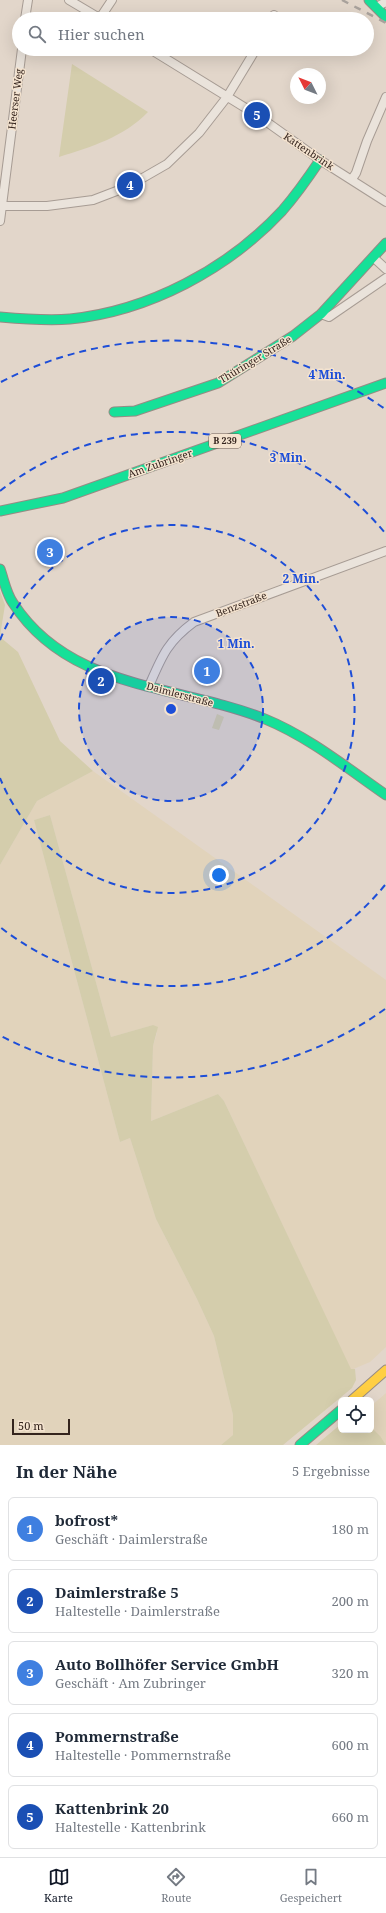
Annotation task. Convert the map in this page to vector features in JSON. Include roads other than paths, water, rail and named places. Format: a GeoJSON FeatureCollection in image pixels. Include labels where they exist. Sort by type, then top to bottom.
{"type":"FeatureCollection","features":[{"type":"Feature","properties":{"kind":"street"},"geometry":{"type":"LineString","coordinates":[[26,12],[28,0]]}},
{"type":"Feature","properties":{"kind":"street"},"geometry":{"type":"LineString","coordinates":[[69,0],[89,12]]}},
{"type":"Feature","properties":{"kind":"street"},"geometry":{"type":"LineString","coordinates":[[105,12],[112,0]]}},
{"type":"Feature","properties":{"kind":"street"},"geometry":{"type":"LineString","coordinates":[[369,0],[386,17]]}},
{"type":"Feature","properties":{"kind":"street"},"geometry":{"type":"LineString","coordinates":[[376,7],[386,2]]}},
{"type":"Feature","properties":{"kind":"street","name":"Heerser Weg"},"geometry":{"type":"LineString","coordinates":[[0,221],[21,56]]}},
{"type":"Feature","properties":{"kind":"street","name":"Kattenbrink"},"geometry":{"type":"LineString","coordinates":[[161,56],[257,115],[320,160],[386,202]]}},
{"type":"Feature","properties":{"kind":"street"},"geometry":{"type":"LineString","coordinates":[[1,206],[47,206],[93,200],[127,187],[167,164],[199,133],[227,97],[252,56]]}},
{"type":"Feature","properties":{"kind":"street"},"geometry":{"type":"LineString","coordinates":[[352,179],[356,173],[367,141],[386,97]]}},
{"type":"Feature","properties":{"kind":"street"},"geometry":{"type":"LineString","coordinates":[[0,317],[52,320],[102,314],[136,305],[176,290],[212,270],[258,234],[287,204],[311,174],[320,160]]}},
{"type":"Feature","properties":{"kind":"street","name":"Thüringer Straße"},"geometry":{"type":"LineString","coordinates":[[114,412],[135,411],[218,383],[293,336],[321,314],[374,258],[386,243]]}},
{"type":"Feature","properties":{"kind":"street"},"geometry":{"type":"LineString","coordinates":[[374,258],[386,269]]}},
{"type":"Feature","properties":{"kind":"street","name":"Thüringer Straße"},"geometry":{"type":"LineString","coordinates":[[321,314],[330,317],[386,278]]}},
{"type":"Feature","properties":{"kind":"street","name":"Am Zubringer"},"geometry":{"type":"LineString","coordinates":[[0,511],[63,498],[386,383]]}},
{"type":"Feature","properties":{"kind":"street","name":"Benzstraße"},"geometry":{"type":"LineString","coordinates":[[149,686],[172,641],[194,622],[386,551]]}},
{"type":"Feature","properties":{"kind":"street","name":"Daimlerstraße"},"geometry":{"type":"LineString","coordinates":[[0,569],[12,603],[26,622],[54,647],[72,660],[95,670],[228,707],[267,720],[303,739],[386,795]]}},
{"type":"Feature","properties":{"kind":"street"},"geometry":{"type":"LineString","coordinates":[[355,1397],[386,1370]]}},
{"type":"Feature","properties":{"kind":"street"},"geometry":{"type":"LineString","coordinates":[[300,1445],[338,1413]]}},
{"type":"Feature","properties":{"kind":"railway"},"geometry":{"type":"LineString","coordinates":[[342,0],[365,12]]}},
{"type":"Feature","properties":{"kind":"railway"},"geometry":{"type":"LineString","coordinates":[[374,17],[386,23]]}},
{"type":"Feature","properties":{"kind":"place","name":"Kattenbrink 20"},"geometry":{"type":"Point","coordinates":[257,115]}},
{"type":"Feature","properties":{"kind":"place","name":"Pommernstraße"},"geometry":{"type":"Point","coordinates":[130,185]}},
{"type":"Feature","properties":{"kind":"place","name":"Auto Bollhöfer Service GmbH"},"geometry":{"type":"Point","coordinates":[50,552]}},
{"type":"Feature","properties":{"kind":"place","name":"bofrost*"},"geometry":{"type":"Point","coordinates":[207,671]}},
{"type":"Feature","properties":{"kind":"place","name":"Daimlerstraße 5"},"geometry":{"type":"Point","coordinates":[101,681]}}]}
